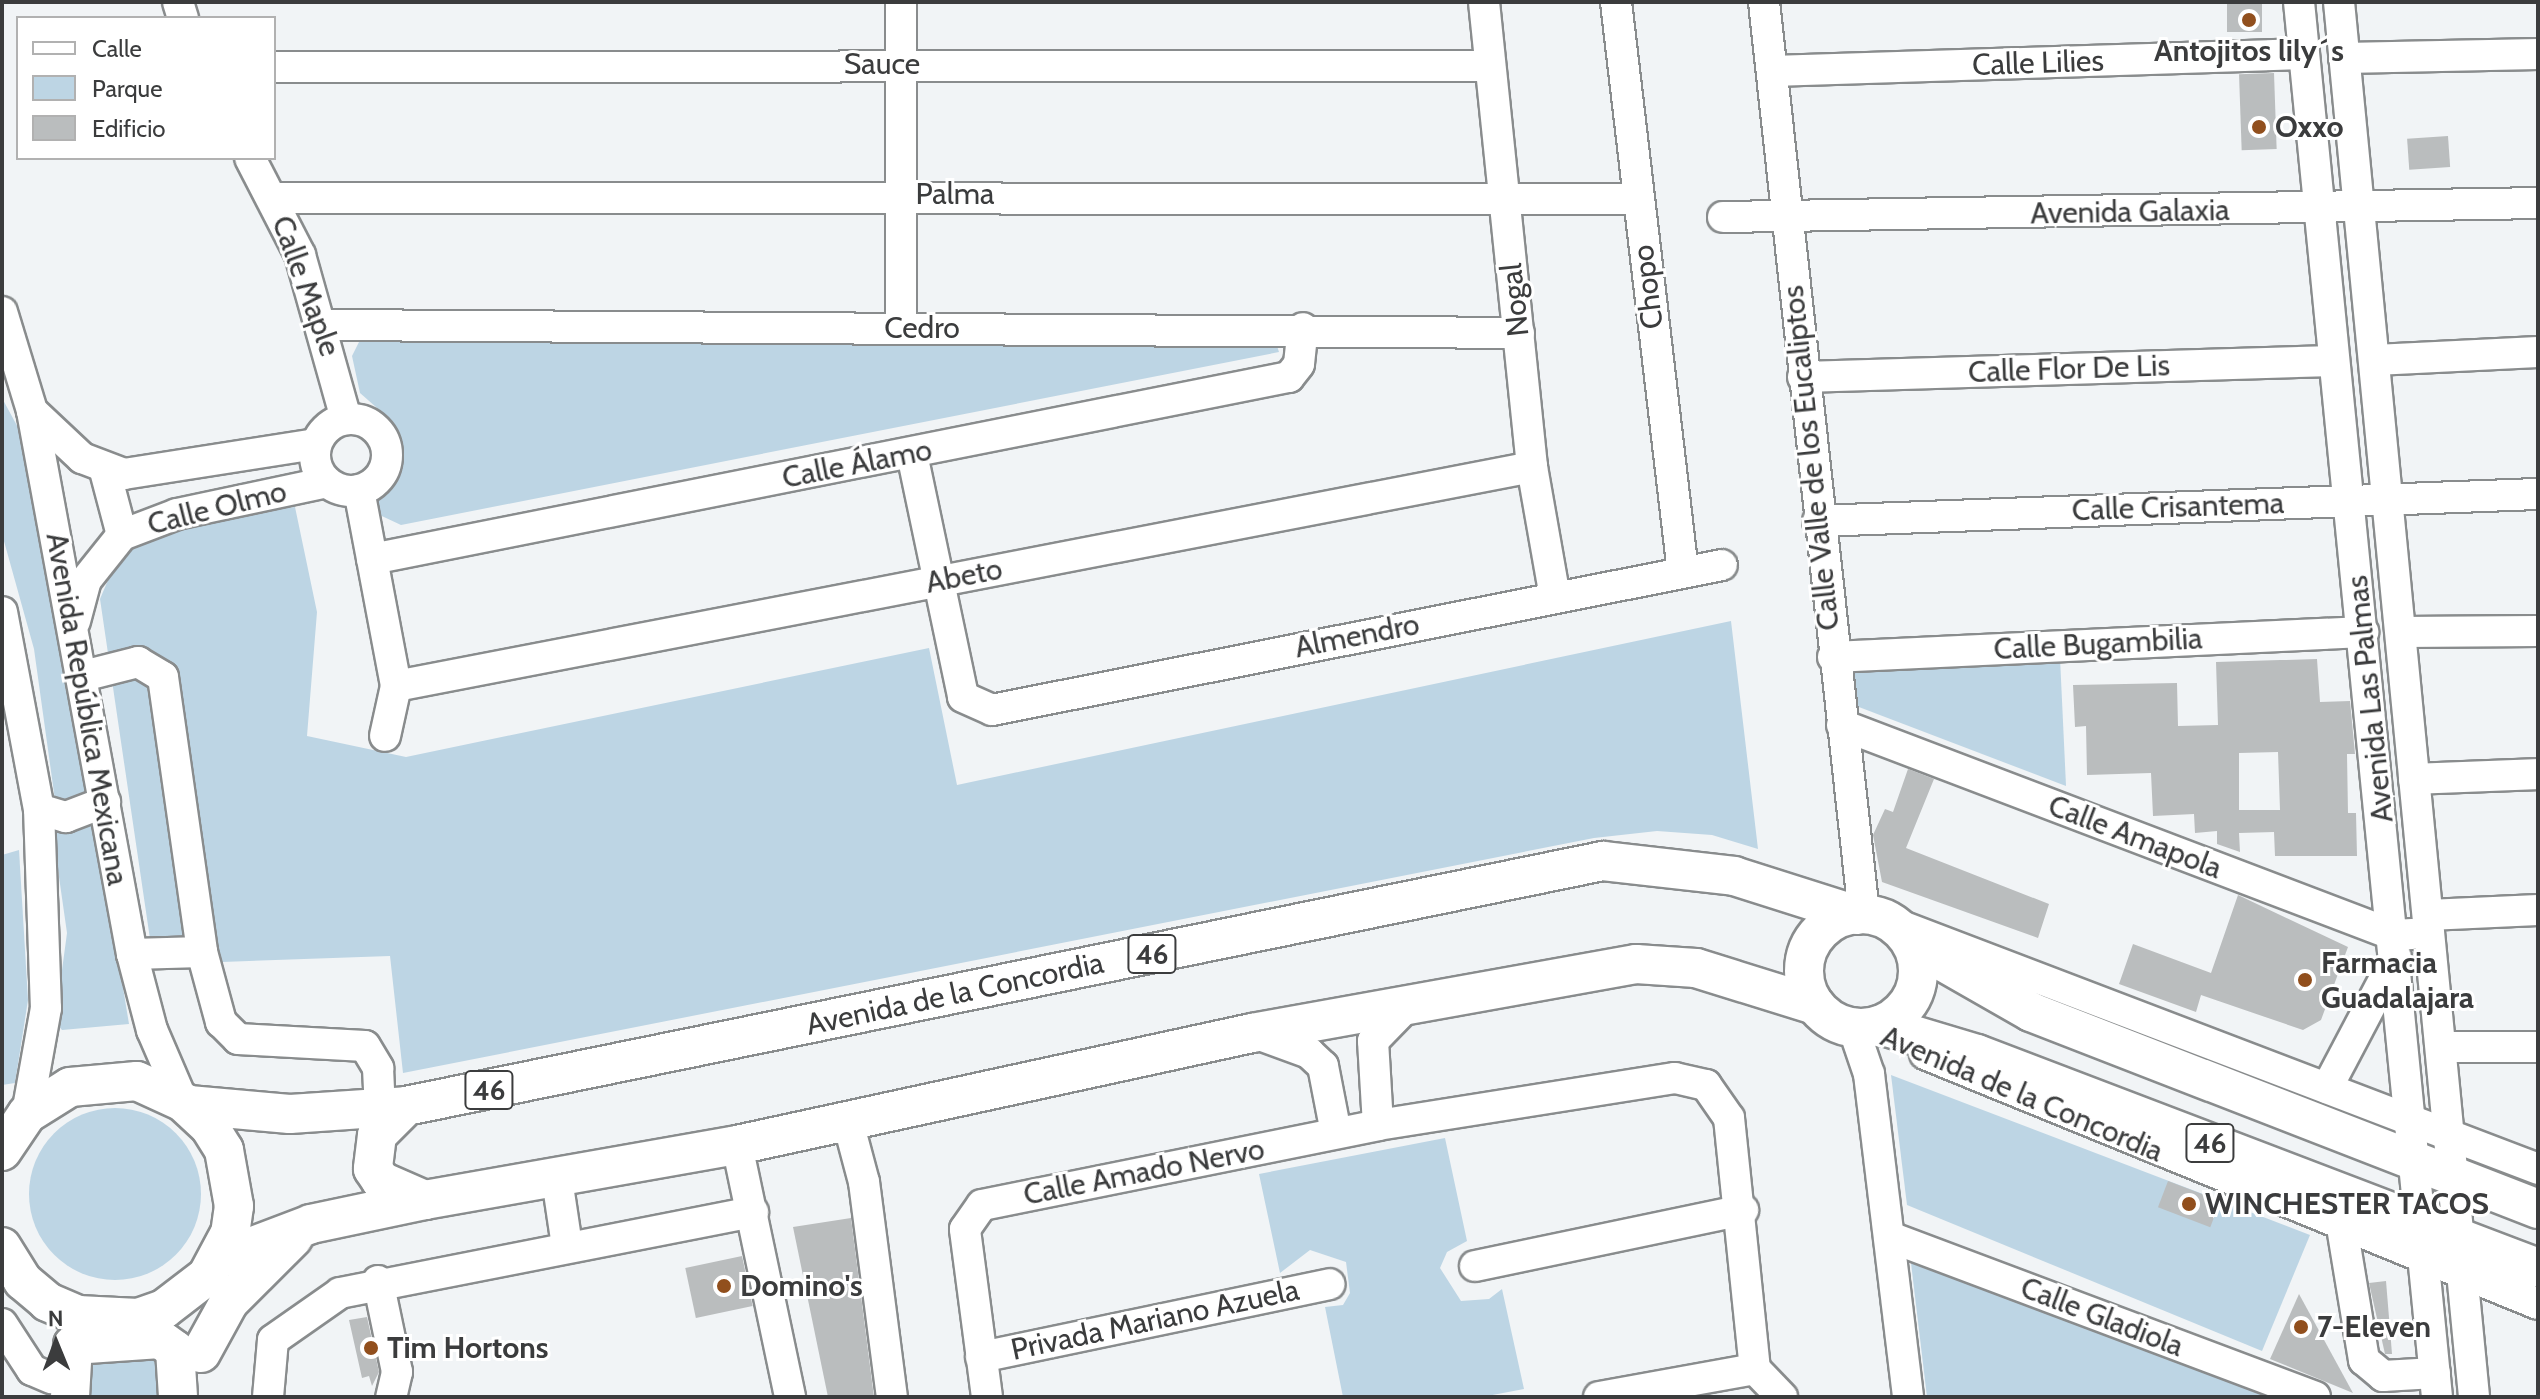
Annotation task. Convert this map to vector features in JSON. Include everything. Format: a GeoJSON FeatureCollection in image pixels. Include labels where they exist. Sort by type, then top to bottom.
{"type":"FeatureCollection","features":[{"type":"Feature","properties":{"kind":"main road","name":"Avenida de la Concordia"},"geometry":{"type":"LineString","coordinates":[[186,1104],[274,1114],[393,1108],[1603,861],[1734,876],[1881,924],[2031,1012],[2538,1209]]}},
{"type":"Feature","properties":{"kind":"main road"},"geometry":{"type":"LineString","coordinates":[[1815,1005],[1807,989],[1807,953],[1829,924],[1881,924],[1917,982],[1897,1015],[1865,1027]]}},
{"type":"Feature","properties":{"kind":"main road","name":"46"},"geometry":{"type":"LineString","coordinates":[[24,1285],[78,1315],[138,1318],[164,1309],[213,1268],[311,1224],[425,1200],[737,1145],[1252,1033],[1636,964],[1696,968],[1815,1005],[1865,1027]]}},
{"type":"Feature","properties":{"kind":"main road","name":"Avenida de la Concordia"},"geometry":{"type":"LineString","coordinates":[[1865,1027],[2419,1222],[2538,1268]]}},
{"type":"Feature","properties":{"kind":"main road","name":"46"},"geometry":{"type":"LineString","coordinates":[[12,1130],[70,1087],[103,1079],[137,1081],[186,1104],[224,1150],[232,1178],[232,1219],[213,1268]]}},
{"type":"Feature","properties":{"kind":"main road"},"geometry":{"type":"LineString","coordinates":[[393,1108],[377,1135],[373,1169],[381,1181],[425,1200]]}},
{"type":"Feature","properties":{"kind":"main road"},"geometry":{"type":"LineString","coordinates":[[201,1353],[253,1274],[311,1224]]}},
{"type":"Feature","properties":{"kind":"main road"},"geometry":{"type":"LineString","coordinates":[[2,1247],[24,1285],[58,1391]]}},
{"type":"Feature","properties":{"kind":"main road"},"geometry":{"type":"LineString","coordinates":[[201,1397],[201,1353],[213,1268]]}},
{"type":"Feature","properties":{"kind":"main road"},"geometry":{"type":"LineString","coordinates":[[58,1391],[73,1345],[160,1339],[175,1350],[178,1397]]}},
{"type":"Feature","properties":{"kind":"street"},"geometry":{"type":"LineString","coordinates":[[901,2],[901,328]]}},
{"type":"Feature","properties":{"kind":"street","name":"Nogal"},"geometry":{"type":"LineString","coordinates":[[1484,2],[1532,467],[1555,597]]}},
{"type":"Feature","properties":{"kind":"street","name":"Chopo"},"geometry":{"type":"LineString","coordinates":[[1616,2],[1683,572]]}},
{"type":"Feature","properties":{"kind":"street","name":"Calle Valle de los Eucaliptos"},"geometry":{"type":"LineString","coordinates":[[1764,2],[1784,216],[1833,657],[1842,725],[1881,924]]}},
{"type":"Feature","properties":{"kind":"street","name":"Avenida Las Palmas"},"geometry":{"type":"LineString","coordinates":[[2299,2],[2395,946],[2436,1385]]}},
{"type":"Feature","properties":{"kind":"street","name":"Avenida Las Palmas"},"geometry":{"type":"LineString","coordinates":[[2339,2],[2474,1397]]}},
{"type":"Feature","properties":{"kind":"street","name":"Calle Lilies"},"geometry":{"type":"LineString","coordinates":[[1772,71],[2304,54]]}},
{"type":"Feature","properties":{"kind":"street"},"geometry":{"type":"LineString","coordinates":[[2344,58],[2538,54]]}},
{"type":"Feature","properties":{"kind":"street","name":"Sauce"},"geometry":{"type":"LineString","coordinates":[[276,67],[901,64],[1490,66]]}},
{"type":"Feature","properties":{"kind":"street","name":"Calle Maple"},"geometry":{"type":"LineString","coordinates":[[251,160],[273,198],[325,325],[346,419]]}},
{"type":"Feature","properties":{"kind":"street","name":"Palma"},"geometry":{"type":"LineString","coordinates":[[273,198],[901,194],[1637,199]]}},
{"type":"Feature","properties":{"kind":"street","name":"Avenida Galaxia"},"geometry":{"type":"LineString","coordinates":[[1723,217],[2318,210],[2538,203]]}},
{"type":"Feature","properties":{"kind":"street","name":"Avenida República Mexicana"},"geometry":{"type":"LineString","coordinates":[[2,312],[32,411],[132,954],[152,1030],[186,1104]]}},
{"type":"Feature","properties":{"kind":"street","name":"Cedro"},"geometry":{"type":"LineString","coordinates":[[325,325],[1303,328],[1519,333]]}},
{"type":"Feature","properties":{"kind":"street","name":"Calle Álamo"},"geometry":{"type":"LineString","coordinates":[[372,559],[1289,377],[1299,364],[1303,328]]}},
{"type":"Feature","properties":{"kind":"street"},"geometry":{"type":"LineString","coordinates":[[2375,360],[2538,352]]}},
{"type":"Feature","properties":{"kind":"street","name":"Calle Flor De Lis"},"geometry":{"type":"LineString","coordinates":[[1803,377],[2334,361]]}},
{"type":"Feature","properties":{"kind":"street"},"geometry":{"type":"LineString","coordinates":[[32,411],[67,447],[105,471],[122,535]]}},
{"type":"Feature","properties":{"kind":"street"},"geometry":{"type":"LineString","coordinates":[[346,419],[370,424],[388,454],[380,477],[359,490],[327,482],[317,469],[316,444],[346,419]]}},
{"type":"Feature","properties":{"kind":"street","name":"Calle Olmo"},"geometry":{"type":"LineString","coordinates":[[105,471],[164,471],[316,444]]}},
{"type":"Feature","properties":{"kind":"street"},"geometry":{"type":"LineString","coordinates":[[912,454],[938,581]]}},
{"type":"Feature","properties":{"kind":"street","name":"Abeto"},"geometry":{"type":"LineString","coordinates":[[396,686],[1532,467]]}},
{"type":"Feature","properties":{"kind":"street"},"geometry":{"type":"LineString","coordinates":[[164,471],[177,514]]}},
{"type":"Feature","properties":{"kind":"street","name":"Calle Olmo"},"geometry":{"type":"LineString","coordinates":[[74,630],[86,580],[122,535],[177,514],[327,482]]}},
{"type":"Feature","properties":{"kind":"street"},"geometry":{"type":"LineString","coordinates":[[359,490],[396,686],[385,736]]}},
{"type":"Feature","properties":{"kind":"street","name":"Calle Crisantema"},"geometry":{"type":"LineString","coordinates":[[1818,521],[2538,494]]}},
{"type":"Feature","properties":{"kind":"street","name":"Almendro"},"geometry":{"type":"LineString","coordinates":[[938,581],[963,697],[992,710],[1722,565]]}},
{"type":"Feature","properties":{"kind":"street","name":"Avenida República Mexicana"},"geometry":{"type":"LineString","coordinates":[[2,612],[39,809],[46,1008],[12,1130]]}},
{"type":"Feature","properties":{"kind":"street"},"geometry":{"type":"LineString","coordinates":[[2402,632],[2538,631]]}},
{"type":"Feature","properties":{"kind":"street","name":"Calle Bugambilia"},"geometry":{"type":"LineString","coordinates":[[1833,657],[2363,632]]}},
{"type":"Feature","properties":{"kind":"street"},"geometry":{"type":"LineString","coordinates":[[83,676],[138,662],[163,677],[202,952],[228,1031],[252,1042],[365,1046],[378,1068],[393,1108]]}},
{"type":"Feature","properties":{"kind":"street","name":"Calle Amapola"},"geometry":{"type":"LineString","coordinates":[[1842,725],[2395,946],[2429,924],[2538,910]]}},
{"type":"Feature","properties":{"kind":"street"},"geometry":{"type":"LineString","coordinates":[[2414,779],[2538,774]]}},
{"type":"Feature","properties":{"kind":"street"},"geometry":{"type":"LineString","coordinates":[[39,809],[66,817],[105,802]]}},
{"type":"Feature","properties":{"kind":"street","name":"Avenida de la Concordia"},"geometry":{"type":"LineString","coordinates":[[1881,924],[2538,1169]]}},
{"type":"Feature","properties":{"kind":"street"},"geometry":{"type":"LineString","coordinates":[[2327,1088],[2395,946]]}},
{"type":"Feature","properties":{"kind":"street"},"geometry":{"type":"LineString","coordinates":[[132,954],[202,952]]}},
{"type":"Feature","properties":{"kind":"street"},"geometry":{"type":"LineString","coordinates":[[1378,1125],[1373,1041],[1410,1003]]}},
{"type":"Feature","properties":{"kind":"street"},"geometry":{"type":"LineString","coordinates":[[1865,1027],[1908,1397]]}},
{"type":"Feature","properties":{"kind":"street","name":"Avenida de la Concordia"},"geometry":{"type":"LineString","coordinates":[[1865,1027],[2342,1227],[2538,1304]]}},
{"type":"Feature","properties":{"kind":"street"},"geometry":{"type":"LineString","coordinates":[[1252,1033],[1309,1053],[1323,1066],[1336,1133]]}},
{"type":"Feature","properties":{"kind":"street"},"geometry":{"type":"LineString","coordinates":[[2441,1047],[2538,1047]]}},
{"type":"Feature","properties":{"kind":"street","name":"Calle Amado Nervo"},"geometry":{"type":"LineString","coordinates":[[981,1357],[965,1229],[982,1205],[1336,1133],[1675,1078],[1706,1085],[1729,1118],[1743,1210]]}},
{"type":"Feature","properties":{"kind":"street"},"geometry":{"type":"LineString","coordinates":[[848,1122],[864,1182],[892,1397]]}},
{"type":"Feature","properties":{"kind":"street"},"geometry":{"type":"LineString","coordinates":[[737,1145],[790,1397]]}},
{"type":"Feature","properties":{"kind":"street"},"geometry":{"type":"LineString","coordinates":[[557,1179],[567,1246]]}},
{"type":"Feature","properties":{"kind":"street"},"geometry":{"type":"LineString","coordinates":[[1475,1266],[1743,1210],[1755,1369],[1782,1397]]}},
{"type":"Feature","properties":{"kind":"street"},"geometry":{"type":"LineString","coordinates":[[268,1397],[273,1340],[303,1313],[378,1281],[753,1212]]}},
{"type":"Feature","properties":{"kind":"street"},"geometry":{"type":"LineString","coordinates":[[2342,1227],[2359,1352],[2380,1387],[2436,1385]]}},
{"type":"Feature","properties":{"kind":"street","name":"Calle Gladiola"},"geometry":{"type":"LineString","coordinates":[[1890,1237],[2315,1397]]}},
{"type":"Feature","properties":{"kind":"street"},"geometry":{"type":"LineString","coordinates":[[378,1281],[397,1372],[391,1397]]}},
{"type":"Feature","properties":{"kind":"street","name":"Privada Mariano Azuela"},"geometry":{"type":"LineString","coordinates":[[981,1357],[1329,1284]]}},
{"type":"Feature","properties":{"kind":"street"},"geometry":{"type":"LineString","coordinates":[[2,1324],[32,1370],[58,1391]]}},
{"type":"Feature","properties":{"kind":"street"},"geometry":{"type":"LineString","coordinates":[[981,1357],[987,1397]]}},
{"type":"Feature","properties":{"kind":"street"},"geometry":{"type":"LineString","coordinates":[[1599,1397],[1755,1369]]}},
{"type":"Feature","properties":{"kind":"green space"},"geometry":{"type":"Polygon","coordinates":[[[1273,334],[1279,352],[401,525],[369,510],[393,465],[385,415],[360,393],[352,356],[361,338],[1273,334]]]}},
{"type":"Feature","properties":{"kind":"green space"},"geometry":{"type":"Polygon","coordinates":[[[2,398],[21,433],[75,697],[87,796],[70,806],[55,800],[34,649],[2,534],[2,398]]]}},
{"type":"Feature","properties":{"kind":"green space"},"geometry":{"type":"Polygon","coordinates":[[[295,507],[317,612],[307,736],[406,757],[929,648],[957,785],[1731,621],[1758,849],[1712,835],[1657,831],[1594,838],[403,1073],[390,956],[222,962],[208,942],[150,939],[100,599],[114,566],[141,541],[189,521],[295,507]]]}},
{"type":"Feature","properties":{"kind":"green space"},"geometry":{"type":"Polygon","coordinates":[[[2060,658],[2066,786],[1851,704],[1850,665],[2060,658]]]}},
{"type":"Feature","properties":{"kind":"green space"},"geometry":{"type":"Polygon","coordinates":[[[96,823],[129,1024],[62,1030],[55,1022],[67,933],[52,828],[96,823]]]}},
{"type":"Feature","properties":{"kind":"green space"},"geometry":{"type":"Polygon","coordinates":[[[19,850],[28,1000],[15,1083],[2,1085],[2,855],[19,850]]]}},
{"type":"Feature","properties":{"kind":"green space"},"geometry":{"type":"Polygon","coordinates":[[[1891,1075],[2310,1235],[2262,1351],[1907,1205],[1891,1075]]]}},
{"type":"Feature","properties":{"kind":"green space"},"geometry":{"type":"Polygon","coordinates":[[[115,1108],[148,1115],[176,1133],[194,1161],[201,1194],[194,1227],[176,1255],[148,1273],[115,1280],[82,1273],[54,1255],[36,1227],[29,1194],[36,1161],[54,1133],[82,1115],[115,1108]]]}},
{"type":"Feature","properties":{"kind":"green space"},"geometry":{"type":"Polygon","coordinates":[[[1445,1138],[1467,1241],[1447,1252],[1440,1268],[1461,1301],[1489,1299],[1502,1289],[1524,1389],[1482,1397],[1343,1397],[1325,1307],[1343,1305],[1350,1293],[1346,1262],[1310,1250],[1280,1273],[1259,1174],[1445,1138]]]}},
{"type":"Feature","properties":{"kind":"green space"},"geometry":{"type":"Polygon","coordinates":[[[1911,1263],[2273,1397],[1927,1397],[1911,1263]]]}},
{"type":"Feature","properties":{"kind":"green space"},"geometry":{"type":"Polygon","coordinates":[[[160,1344],[171,1397],[78,1397],[96,1345],[160,1344]]]}},
{"type":"Feature","properties":{"kind":"building"},"geometry":{"type":"Polygon","coordinates":[[[2227,2],[2262,2],[2262,32],[2227,32],[2227,2]]]}},
{"type":"Feature","properties":{"kind":"building","name":"Oxxo"},"geometry":{"type":"Polygon","coordinates":[[[2274,73],[2277,149],[2242,150],[2239,74],[2274,73]]]}},
{"type":"Feature","properties":{"kind":"building"},"geometry":{"type":"Polygon","coordinates":[[[2448,136],[2450,167],[2409,170],[2407,139],[2448,136]]]}},
{"type":"Feature","properties":{"kind":"building"},"geometry":{"type":"Polygon","coordinates":[[[2317,659],[2320,702],[2350,701],[2355,754],[2347,754],[2348,813],[2356,813],[2357,856],[2275,856],[2274,832],[2239,833],[2240,852],[2217,844],[2217,831],[2195,833],[2194,814],[2153,816],[2151,773],[2087,775],[2086,726],[2075,727],[2073,685],[2177,683],[2178,726],[2218,725],[2216,662],[2317,659]],[[2278,752],[2239,753],[2239,810],[2280,810],[2278,752]]]}},
{"type":"Feature","properties":{"kind":"building"},"geometry":{"type":"Polygon","coordinates":[[[1908,769],[1934,779],[1906,848],[2049,904],[2038,938],[1882,882],[1873,835],[1885,809],[1893,812],[1908,769]]]}},
{"type":"Feature","properties":{"kind":"building"},"geometry":{"type":"Polygon","coordinates":[[[2238,895],[2348,947],[2321,1020],[2303,1030],[2201,995],[2196,1012],[2119,984],[2133,944],[2211,973],[2238,895]]]}},
{"type":"Feature","properties":{"kind":"building","name":"WINCHESTER TACOS"},"geometry":{"type":"Polygon","coordinates":[[[2168,1181],[2220,1201],[2210,1227],[2158,1207],[2168,1181]]]}},
{"type":"Feature","properties":{"kind":"building"},"geometry":{"type":"Polygon","coordinates":[[[851,1218],[874,1397],[828,1397],[793,1227],[851,1218]]]}},
{"type":"Feature","properties":{"kind":"building","name":"Domino's"},"geometry":{"type":"Polygon","coordinates":[[[742,1256],[753,1306],[696,1318],[685,1268],[742,1256]]]}},
{"type":"Feature","properties":{"kind":"building"},"geometry":{"type":"Polygon","coordinates":[[[2386,1281],[2392,1354],[2385,1354],[2369,1283],[2386,1281]]]}},
{"type":"Feature","properties":{"kind":"building","name":"7-Eleven"},"geometry":{"type":"Polygon","coordinates":[[[2299,1294],[2353,1393],[2270,1359],[2299,1294]]]}},
{"type":"Feature","properties":{"kind":"building"},"geometry":{"type":"Polygon","coordinates":[[[367,1317],[379,1372],[372,1386],[369,1376],[362,1378],[349,1320],[367,1317]]]}},
{"type":"Feature","properties":{"kind":"place","name":"Antojitos lily´s"},"geometry":{"type":"Point","coordinates":[2249,20]}},
{"type":"Feature","properties":{"kind":"place","name":"Oxxo"},"geometry":{"type":"Point","coordinates":[2259,127]}},
{"type":"Feature","properties":{"kind":"place","name":"Farmacia Guadalajara"},"geometry":{"type":"Point","coordinates":[2305,980]}},
{"type":"Feature","properties":{"kind":"place","name":"WINCHESTER TACOS"},"geometry":{"type":"Point","coordinates":[2189,1204]}},
{"type":"Feature","properties":{"kind":"place","name":"Domino's"},"geometry":{"type":"Point","coordinates":[724,1286]}},
{"type":"Feature","properties":{"kind":"place","name":"7-Eleven"},"geometry":{"type":"Point","coordinates":[2301,1327]}},
{"type":"Feature","properties":{"kind":"place","name":"Tim Hortons"},"geometry":{"type":"Point","coordinates":[371,1348]}}]}
